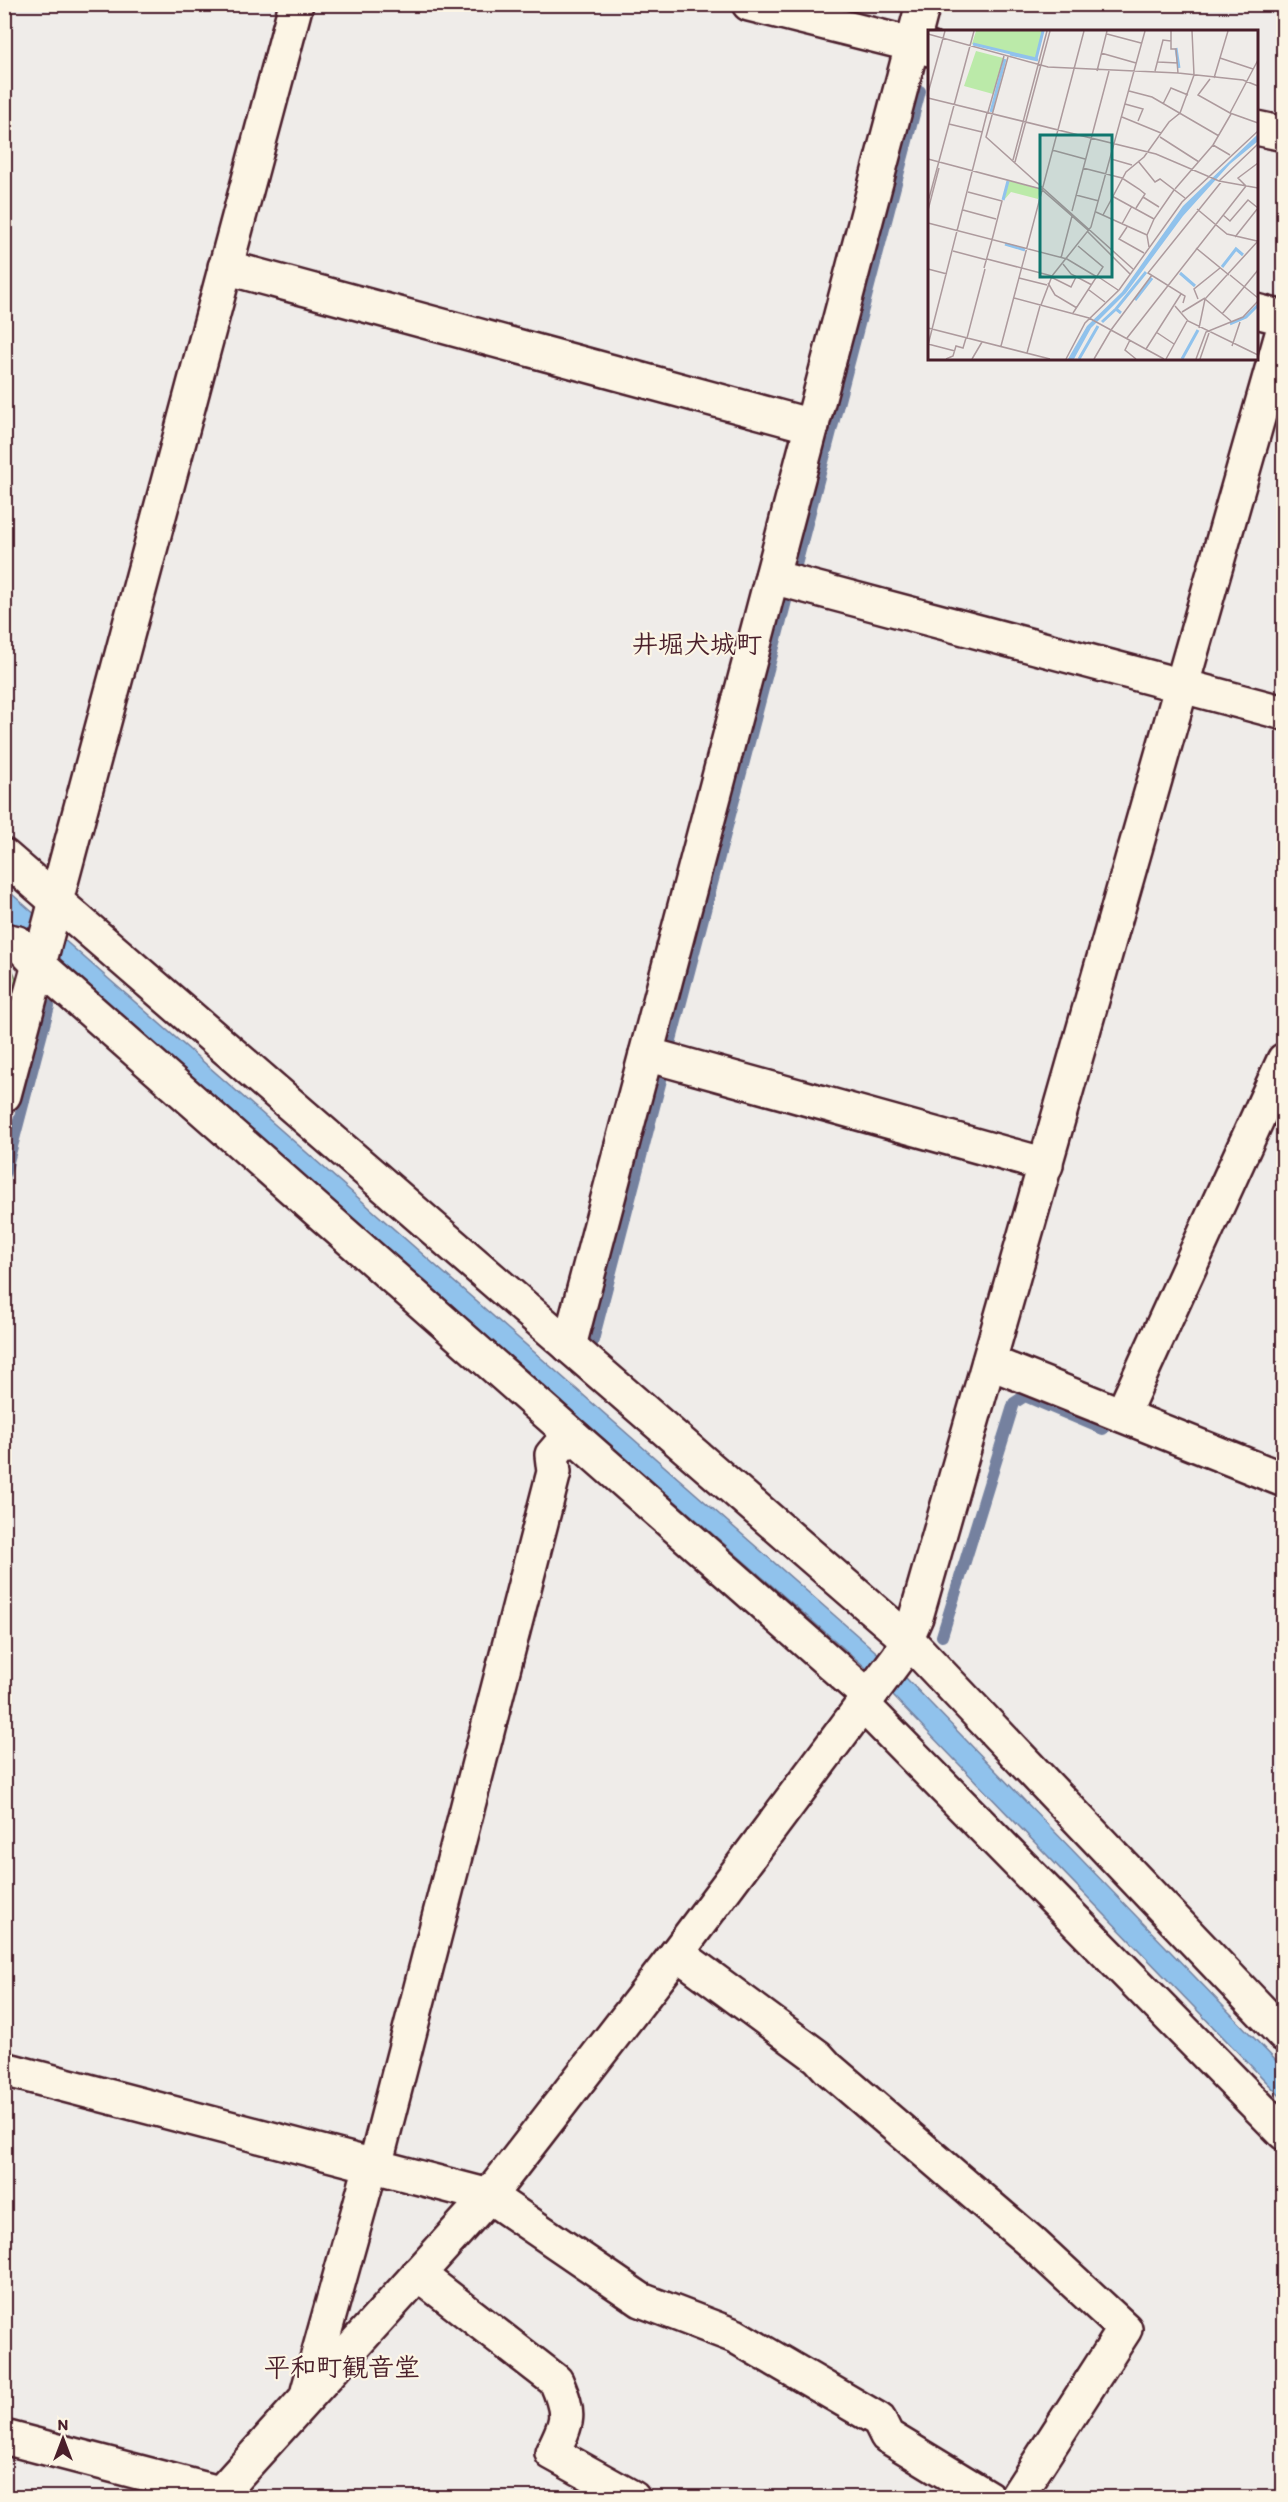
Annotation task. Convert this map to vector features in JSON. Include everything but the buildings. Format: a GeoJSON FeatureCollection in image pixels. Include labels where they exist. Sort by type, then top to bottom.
{"type":"FeatureCollection","features":[{"type":"Feature","properties":{"kind":"street"},"geometry":{"type":"LineString","coordinates":[[4,1095],[296,4]]}},
{"type":"Feature","properties":{"kind":"street"},"geometry":{"type":"LineString","coordinates":[[749,4],[921,46]]}},
{"type":"Feature","properties":{"kind":"street"},"geometry":{"type":"LineString","coordinates":[[569,1346],[812,426],[921,46],[923,4]]}},
{"type":"Feature","properties":{"kind":"street"},"geometry":{"type":"LineString","coordinates":[[1258,128],[1284,134]]}},
{"type":"Feature","properties":{"kind":"street"},"geometry":{"type":"LineString","coordinates":[[225,267],[812,426]]}},
{"type":"Feature","properties":{"kind":"street"},"geometry":{"type":"LineString","coordinates":[[1258,311],[1284,318]]}},
{"type":"Feature","properties":{"kind":"street"},"geometry":{"type":"LineString","coordinates":[[4,2437],[218,2495],[489,2196],[677,1953],[869,1697],[903,1647],[916,1617],[1182,687],[1270,426],[1284,327]]}},
{"type":"Feature","properties":{"kind":"street"},"geometry":{"type":"LineString","coordinates":[[772,577],[1284,713]]}},
{"type":"Feature","properties":{"kind":"street"},"geometry":{"type":"LineString","coordinates":[[4,856],[53,907],[569,1346],[903,1647],[1284,2035]]}},
{"type":"Feature","properties":{"kind":"street"},"geometry":{"type":"LineString","coordinates":[[4,940],[18,943],[39,960],[570,1434],[869,1697],[1284,2133]]}},
{"type":"Feature","properties":{"kind":"street"},"geometry":{"type":"LineString","coordinates":[[646,1054],[1046,1165]]}},
{"type":"Feature","properties":{"kind":"street"},"geometry":{"type":"LineString","coordinates":[[1122,1415],[1282,1069]]}},
{"type":"Feature","properties":{"kind":"street"},"geometry":{"type":"LineString","coordinates":[[989,1362],[1284,1480]]}},
{"type":"Feature","properties":{"kind":"street"},"geometry":{"type":"LineString","coordinates":[[306,2398],[373,2166],[554,1472],[552,1455],[570,1434]]}},
{"type":"Feature","properties":{"kind":"street"},"geometry":{"type":"LineString","coordinates":[[677,1953],[818,2057],[1031,2242],[1125,2329],[1024,2495]]}},
{"type":"Feature","properties":{"kind":"street"},"geometry":{"type":"LineString","coordinates":[[4,2069],[489,2196],[641,2300],[735,2336],[879,2420],[887,2436],[989,2498]]}},
{"type":"Feature","properties":{"kind":"street"},"geometry":{"type":"LineString","coordinates":[[418,2274],[556,2381],[566,2403],[567,2424],[552,2453],[633,2498]]}},
{"type":"Feature","properties":{"kind":"green space"},"geometry":{"type":"Polygon","coordinates":[[[5,952],[18,983],[5,1031],[5,952]]]}},
{"type":"Feature","properties":{"kind":"water"},"geometry":{"type":"Polygon","coordinates":[[[5,888],[907,1679],[1283,2068],[1283,2099],[865,1667],[5,916],[5,888]]]}},
{"type":"Feature","properties":{"kind":"waterway"},"geometry":{"type":"LineString","coordinates":[[796,565],[920,91]]}},
{"type":"Feature","properties":{"kind":"waterway"},"geometry":{"type":"LineString","coordinates":[[670,1044],[786,601]]}},
{"type":"Feature","properties":{"kind":"waterway"},"geometry":{"type":"LineString","coordinates":[[4,1177],[49,1006]]}},
{"type":"Feature","properties":{"kind":"waterway"},"geometry":{"type":"LineString","coordinates":[[592,1344],[661,1080]]}},
{"type":"Feature","properties":{"kind":"waterway"},"geometry":{"type":"LineString","coordinates":[[942,1636],[1014,1403],[1025,1396],[1103,1429]]}},
{"type":"Feature","properties":{"kind":"district","name":"井堀犬城町"},"geometry":{"type":"Point","coordinates":[697,644]}},
{"type":"Feature","properties":{"kind":"district","name":"平和町観音堂"},"geometry":{"type":"Point","coordinates":[342,2367]}}]}
